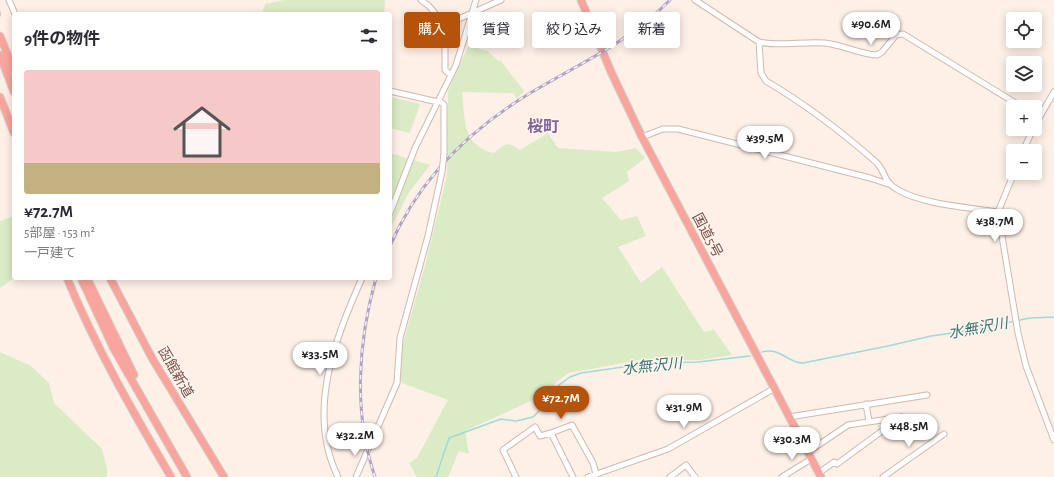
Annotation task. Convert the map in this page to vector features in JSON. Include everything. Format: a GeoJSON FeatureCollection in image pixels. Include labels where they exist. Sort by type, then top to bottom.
{"type":"FeatureCollection","features":[{"type":"Feature","properties":{"kind":"highway","name":"国道5号"},"geometry":{"type":"LineString","coordinates":[[582,0],[612,74],[642,137],[820,475]]}},
{"type":"Feature","properties":{"kind":"highway"},"geometry":{"type":"LineString","coordinates":[[0,36],[12,66]]}},
{"type":"Feature","properties":{"kind":"highway"},"geometry":{"type":"LineString","coordinates":[[0,55],[12,87]]}},
{"type":"Feature","properties":{"kind":"highway"},"geometry":{"type":"LineString","coordinates":[[0,97],[12,128]]}},
{"type":"Feature","properties":{"kind":"highway"},"geometry":{"type":"LineString","coordinates":[[68,280],[82,314],[121,391],[171,477]]}},
{"type":"Feature","properties":{"kind":"highway"},"geometry":{"type":"LineString","coordinates":[[82,280],[114,349],[187,477]]}},
{"type":"Feature","properties":{"kind":"highway"},"geometry":{"type":"LineString","coordinates":[[88,280],[128,364],[191,477]]}},
{"type":"Feature","properties":{"kind":"highway","name":"函館新道"},"geometry":{"type":"LineString","coordinates":[[111,280],[152,358],[224,477]]}},
{"type":"Feature","properties":{"kind":"street"},"geometry":{"type":"LineString","coordinates":[[9,0],[14,12]]}},
{"type":"Feature","properties":{"kind":"street"},"geometry":{"type":"LineString","coordinates":[[421,0],[434,12]]}},
{"type":"Feature","properties":{"kind":"street"},"geometry":{"type":"LineString","coordinates":[[472,12],[476,0]]}},
{"type":"Feature","properties":{"kind":"street"},"geometry":{"type":"LineString","coordinates":[[475,12],[501,0]]}},
{"type":"Feature","properties":{"kind":"street"},"geometry":{"type":"LineString","coordinates":[[695,0],[759,42],[782,45],[824,43],[877,55],[882,52],[896,34],[900,34],[982,81],[1011,100]]}},
{"type":"Feature","properties":{"kind":"street"},"geometry":{"type":"LineString","coordinates":[[392,208],[415,148],[451,75],[465,39],[468,26]]}},
{"type":"Feature","properties":{"kind":"street"},"geometry":{"type":"LineString","coordinates":[[759,42],[761,73],[766,81],[816,113],[866,154],[882,171],[888,184]]}},
{"type":"Feature","properties":{"kind":"street"},"geometry":{"type":"LineString","coordinates":[[445,48],[445,70],[451,75]]}},
{"type":"Feature","properties":{"kind":"street"},"geometry":{"type":"LineString","coordinates":[[356,477],[397,383],[400,338],[428,236],[442,172],[444,153],[444,105],[439,101],[392,91]]}},
{"type":"Feature","properties":{"kind":"street"},"geometry":{"type":"LineString","coordinates":[[1042,109],[1054,92]]}},
{"type":"Feature","properties":{"kind":"street"},"geometry":{"type":"LineString","coordinates":[[642,137],[663,129],[678,129],[870,178],[888,184],[919,199],[998,212]]}},
{"type":"Feature","properties":{"kind":"street"},"geometry":{"type":"LineString","coordinates":[[1011,180],[998,212],[1017,326],[1026,366],[1054,440]]}},
{"type":"Feature","properties":{"kind":"street"},"geometry":{"type":"LineString","coordinates":[[338,477],[331,461],[326,440],[324,422],[326,387],[331,357],[361,280]]}},
{"type":"Feature","properties":{"kind":"street"},"geometry":{"type":"LineString","coordinates":[[588,477],[668,449],[775,388]]}},
{"type":"Feature","properties":{"kind":"street"},"geometry":{"type":"LineString","coordinates":[[789,417],[927,395]]}},
{"type":"Feature","properties":{"kind":"street"},"geometry":{"type":"LineString","coordinates":[[866,404],[869,421]]}},
{"type":"Feature","properties":{"kind":"street"},"geometry":{"type":"LineString","coordinates":[[808,452],[848,424],[902,417],[837,464],[834,462],[820,475]]}},
{"type":"Feature","properties":{"kind":"street"},"geometry":{"type":"LineString","coordinates":[[516,477],[503,450],[535,427],[540,436],[572,424],[593,463],[596,474]]}},
{"type":"Feature","properties":{"kind":"street"},"geometry":{"type":"LineString","coordinates":[[551,433],[572,477]]}},
{"type":"Feature","properties":{"kind":"street"},"geometry":{"type":"LineString","coordinates":[[883,477],[944,434]]}},
{"type":"Feature","properties":{"kind":"street"},"geometry":{"type":"LineString","coordinates":[[782,477],[811,459]]}},
{"type":"Feature","properties":{"kind":"street"},"geometry":{"type":"LineString","coordinates":[[670,477],[686,465],[695,477]]}},
{"type":"Feature","properties":{"kind":"green space"},"geometry":{"type":"Polygon","coordinates":[[[284,0],[385,0],[384,12],[263,12],[265,4],[284,0]]]}},
{"type":"Feature","properties":{"kind":"green space"},"geometry":{"type":"Polygon","coordinates":[[[468,46],[468,48],[488,51],[498,61],[500,60],[524,91],[517,99],[513,93],[462,92],[467,130],[476,144],[494,153],[506,144],[512,145],[520,150],[548,133],[558,148],[616,152],[636,148],[645,158],[627,172],[629,181],[602,198],[621,220],[637,216],[646,236],[618,247],[641,283],[662,267],[704,332],[714,330],[732,355],[700,360],[640,360],[569,373],[556,382],[544,403],[539,406],[533,400],[465,431],[469,454],[459,451],[448,477],[417,477],[409,463],[417,458],[448,400],[402,383],[400,378],[403,343],[425,266],[447,175],[448,91],[468,46]]]}},
{"type":"Feature","properties":{"kind":"green space"},"geometry":{"type":"Polygon","coordinates":[[[392,97],[420,104],[410,133],[392,128],[392,97]]]}},
{"type":"Feature","properties":{"kind":"green space"},"geometry":{"type":"Polygon","coordinates":[[[392,154],[430,165],[408,194],[392,226],[392,154]]]}},
{"type":"Feature","properties":{"kind":"green space"},"geometry":{"type":"Polygon","coordinates":[[[12,217],[12,279],[0,288],[0,221],[12,217]]]}},
{"type":"Feature","properties":{"kind":"green space"},"geometry":{"type":"Polygon","coordinates":[[[0,352],[31,366],[49,383],[54,403],[102,449],[107,468],[107,477],[0,477],[0,352]]]}},
{"type":"Feature","properties":{"kind":"waterway","name":"水無沢川"},"geometry":{"type":"LineString","coordinates":[[762,352],[769,351],[779,353],[793,361],[803,363],[931,336],[966,331],[1030,318],[1054,317]]}},
{"type":"Feature","properties":{"kind":"waterway","name":"水無沢川"},"geometry":{"type":"LineString","coordinates":[[436,477],[449,438],[501,419],[516,421],[533,417],[547,403],[559,385],[570,377],[581,373],[651,363],[698,362],[750,356]]}},
{"type":"Feature","properties":{"kind":"railway"},"geometry":{"type":"LineString","coordinates":[[392,242],[401,222],[430,179],[446,160],[484,125],[527,95],[602,52],[637,29],[670,0]]}},
{"type":"Feature","properties":{"kind":"railway"},"geometry":{"type":"LineString","coordinates":[[375,477],[363,428],[360,378],[365,327],[376,280]]}},
{"type":"Feature","properties":{"kind":"district","name":"桜町"},"geometry":{"type":"Point","coordinates":[543,126]}}]}
